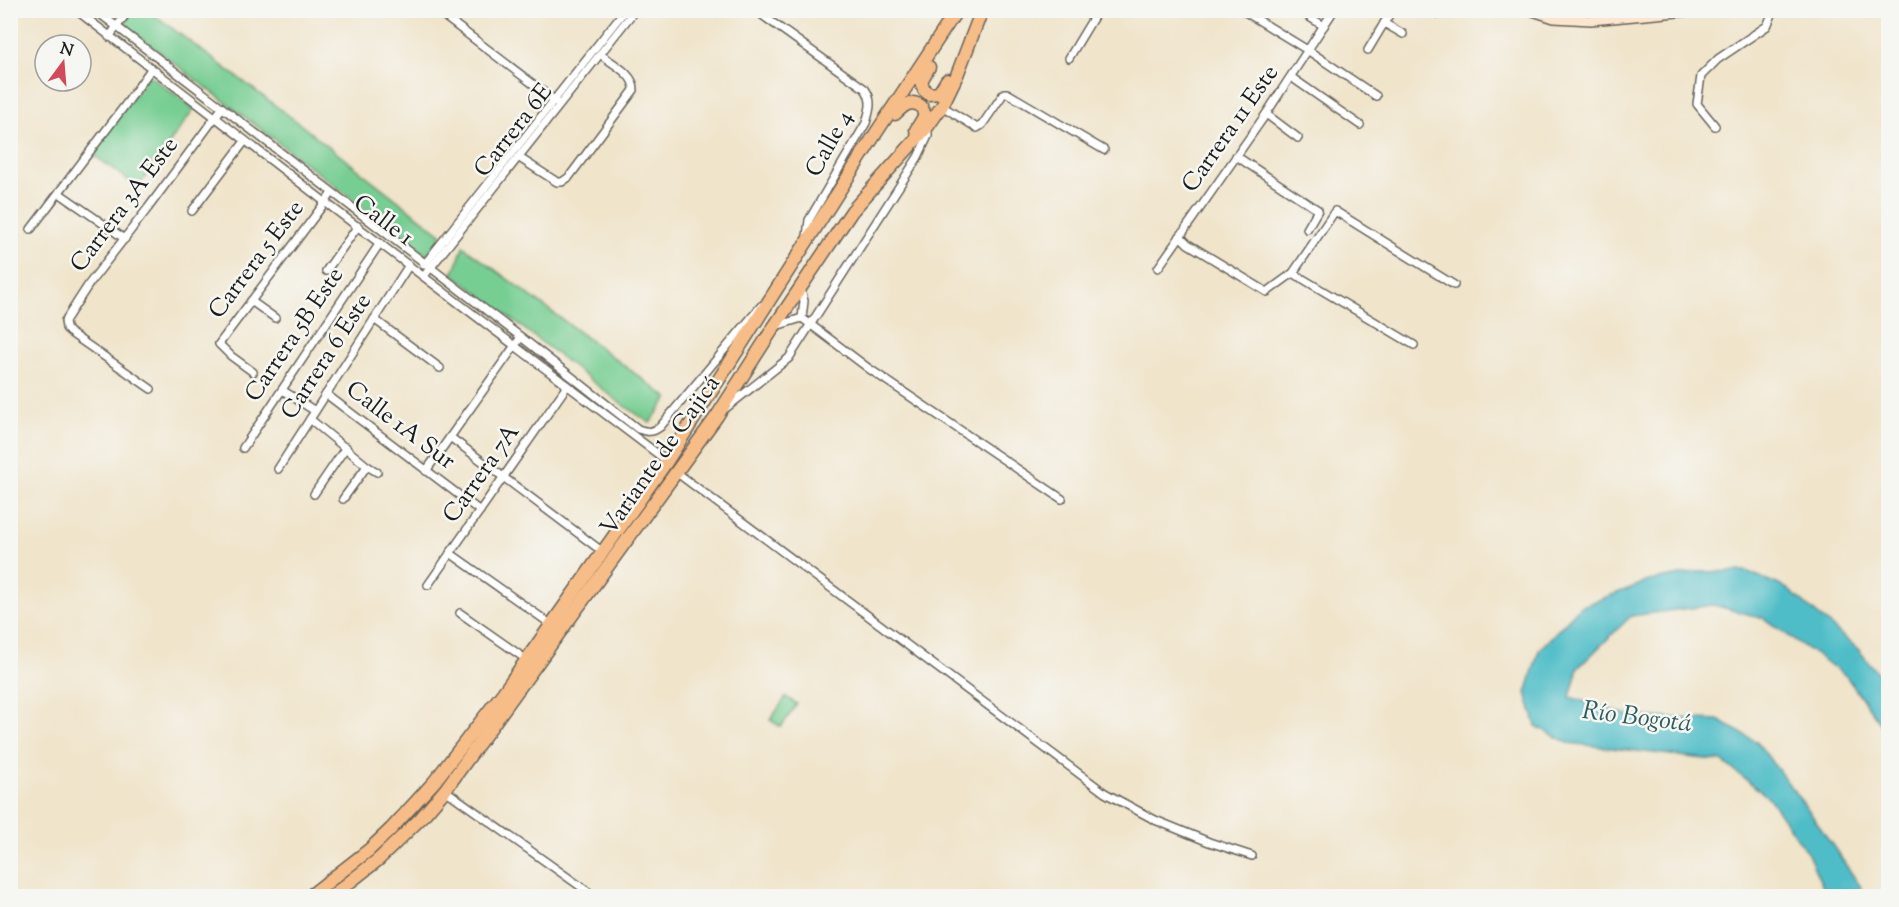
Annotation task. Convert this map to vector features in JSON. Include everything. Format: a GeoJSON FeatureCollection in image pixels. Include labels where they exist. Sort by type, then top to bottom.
{"type":"FeatureCollection","features":[{"type":"Feature","properties":{"kind":"highway","name":"Variante de Cajicá"},"geometry":{"type":"LineString","coordinates":[[332,897],[379,859],[421,818],[445,790],[717,416],[852,211],[928,126],[942,106],[957,75],[982,10]]}},
{"type":"Feature","properties":{"kind":"highway","name":"Variante de Cajicá"},"geometry":{"type":"LineString","coordinates":[[310,897],[391,830],[434,782],[503,693],[668,461],[876,133],[954,16]]}},
{"type":"Feature","properties":{"kind":"highway"},"geometry":{"type":"LineString","coordinates":[[942,34],[942,48],[921,81],[924,90],[929,94],[939,93],[957,55],[969,44]]}},
{"type":"Feature","properties":{"kind":"highway"},"geometry":{"type":"LineString","coordinates":[[876,133],[904,106],[914,102],[921,106],[925,115],[902,154]]}},
{"type":"Feature","properties":{"kind":"street","name":"Calle 1"},"geometry":{"type":"LineString","coordinates":[[76,10],[325,202],[668,461]]}},
{"type":"Feature","properties":{"kind":"street","name":"Calle 1"},"geometry":{"type":"LineString","coordinates":[[94,10],[638,429],[649,432],[660,427],[724,353],[754,312],[770,298]]}},
{"type":"Feature","properties":{"kind":"street"},"geometry":{"type":"LineString","coordinates":[[109,37],[129,10]]}},
{"type":"Feature","properties":{"kind":"street"},"geometry":{"type":"LineString","coordinates":[[436,10],[557,102]]}},
{"type":"Feature","properties":{"kind":"street","name":"Carrera 6E"},"geometry":{"type":"LineString","coordinates":[[421,274],[518,157],[625,10]]}},
{"type":"Feature","properties":{"kind":"street","name":"Carrera 6E"},"geometry":{"type":"LineString","coordinates":[[428,266],[557,102],[600,54],[634,10]]}},
{"type":"Feature","properties":{"kind":"street","name":"Calle 4"},"geometry":{"type":"LineString","coordinates":[[755,10],[865,89],[869,95],[871,108],[866,123],[809,220],[806,243]]}},
{"type":"Feature","properties":{"kind":"street"},"geometry":{"type":"LineString","coordinates":[[934,10],[954,16]]}},
{"type":"Feature","properties":{"kind":"street"},"geometry":{"type":"LineString","coordinates":[[1069,58],[1098,10]]}},
{"type":"Feature","properties":{"kind":"street"},"geometry":{"type":"LineString","coordinates":[[1242,10],[1376,96]]}},
{"type":"Feature","properties":{"kind":"street"},"geometry":{"type":"LineString","coordinates":[[1298,10],[1324,26]]}},
{"type":"Feature","properties":{"kind":"street","name":"Carrera 11 Este"},"geometry":{"type":"LineString","coordinates":[[1158,268],[1309,51],[1334,10]]}},
{"type":"Feature","properties":{"kind":"street"},"geometry":{"type":"LineString","coordinates":[[1368,50],[1392,10]]}},
{"type":"Feature","properties":{"kind":"street"},"geometry":{"type":"LineString","coordinates":[[1531,11],[1554,18],[1591,20],[1699,10]]}},
{"type":"Feature","properties":{"kind":"street"},"geometry":{"type":"LineString","coordinates":[[1715,126],[1697,104],[1701,76],[1718,59],[1767,26],[1774,10]]}},
{"type":"Feature","properties":{"kind":"street"},"geometry":{"type":"LineString","coordinates":[[1384,23],[1403,34]]}},
{"type":"Feature","properties":{"kind":"street"},"geometry":{"type":"LineString","coordinates":[[518,157],[557,182],[562,182],[569,177],[634,90],[630,77],[600,54]]}},
{"type":"Feature","properties":{"kind":"street"},"geometry":{"type":"LineString","coordinates":[[31,229],[151,69]]}},
{"type":"Feature","properties":{"kind":"street"},"geometry":{"type":"LineString","coordinates":[[1291,77],[1360,125]]}},
{"type":"Feature","properties":{"kind":"street"},"geometry":{"type":"LineString","coordinates":[[942,106],[977,128],[982,125],[1004,93],[1008,93],[1104,150]]}},
{"type":"Feature","properties":{"kind":"street","name":"Carrera 3A Este"},"geometry":{"type":"LineString","coordinates":[[151,389],[66,328],[65,321],[89,284],[222,108]]}},
{"type":"Feature","properties":{"kind":"street"},"geometry":{"type":"LineString","coordinates":[[1266,114],[1298,138]]}},
{"type":"Feature","properties":{"kind":"street"},"geometry":{"type":"LineString","coordinates":[[717,416],[789,358],[918,157],[928,136],[928,126]]}},
{"type":"Feature","properties":{"kind":"street"},"geometry":{"type":"LineString","coordinates":[[192,211],[245,141]]}},
{"type":"Feature","properties":{"kind":"street"},"geometry":{"type":"LineString","coordinates":[[1236,156],[1318,210],[1306,229]]}},
{"type":"Feature","properties":{"kind":"street"},"geometry":{"type":"LineString","coordinates":[[59,193],[125,239]]}},
{"type":"Feature","properties":{"kind":"street","name":"Carrera 5 Este"},"geometry":{"type":"LineString","coordinates":[[253,372],[219,344],[332,193]]}},
{"type":"Feature","properties":{"kind":"street"},"geometry":{"type":"LineString","coordinates":[[1180,236],[1188,244],[1267,292],[1293,273],[1335,211],[1454,285]]}},
{"type":"Feature","properties":{"kind":"street"},"geometry":{"type":"LineString","coordinates":[[326,271],[358,226]]}},
{"type":"Feature","properties":{"kind":"street","name":"Carrera 5B Este"},"geometry":{"type":"LineString","coordinates":[[243,448],[380,243]]}},
{"type":"Feature","properties":{"kind":"street","name":"Carrera 6 Este"},"geometry":{"type":"LineString","coordinates":[[278,469],[409,265]]}},
{"type":"Feature","properties":{"kind":"street"},"geometry":{"type":"LineString","coordinates":[[1293,273],[1414,345]]}},
{"type":"Feature","properties":{"kind":"street"},"geometry":{"type":"LineString","coordinates":[[801,287],[804,301],[802,318]]}},
{"type":"Feature","properties":{"kind":"street"},"geometry":{"type":"LineString","coordinates":[[251,301],[275,318]]}},
{"type":"Feature","properties":{"kind":"street"},"geometry":{"type":"LineString","coordinates":[[802,318],[861,363],[1062,499]]}},
{"type":"Feature","properties":{"kind":"street"},"geometry":{"type":"LineString","coordinates":[[774,327],[802,318]]}},
{"type":"Feature","properties":{"kind":"street"},"geometry":{"type":"LineString","coordinates":[[374,319],[440,368]]}},
{"type":"Feature","properties":{"kind":"street"},"geometry":{"type":"LineString","coordinates":[[426,471],[521,337]]}},
{"type":"Feature","properties":{"kind":"street","name":"Carrera 7A"},"geometry":{"type":"LineString","coordinates":[[428,585],[567,386]]}},
{"type":"Feature","properties":{"kind":"street"},"geometry":{"type":"LineString","coordinates":[[282,390],[315,411]]}},
{"type":"Feature","properties":{"kind":"street","name":"Calle 1A Sur"},"geometry":{"type":"LineString","coordinates":[[326,394],[480,511]]}},
{"type":"Feature","properties":{"kind":"street"},"geometry":{"type":"LineString","coordinates":[[310,419],[377,472]]}},
{"type":"Feature","properties":{"kind":"street"},"geometry":{"type":"LineString","coordinates":[[450,437],[603,552]]}},
{"type":"Feature","properties":{"kind":"street"},"geometry":{"type":"LineString","coordinates":[[314,494],[345,447]]}},
{"type":"Feature","properties":{"kind":"street"},"geometry":{"type":"LineString","coordinates":[[344,499],[368,466]]}},
{"type":"Feature","properties":{"kind":"street"},"geometry":{"type":"LineString","coordinates":[[676,472],[1105,793],[1155,820],[1209,842],[1252,856]]}},
{"type":"Feature","properties":{"kind":"street"},"geometry":{"type":"LineString","coordinates":[[450,553],[552,625]]}},
{"type":"Feature","properties":{"kind":"street"},"geometry":{"type":"LineString","coordinates":[[460,613],[527,660]]}},
{"type":"Feature","properties":{"kind":"street"},"geometry":{"type":"LineString","coordinates":[[445,790],[594,897]]}},
{"type":"Feature","properties":{"kind":"green space"},"geometry":{"type":"Polygon","coordinates":[[[134,11],[149,11],[292,118],[442,235],[427,256],[123,24],[134,11]]]}},
{"type":"Feature","properties":{"kind":"green space"},"geometry":{"type":"Polygon","coordinates":[[[149,75],[194,109],[138,187],[91,153],[149,75]]]}},
{"type":"Feature","properties":{"kind":"green space"},"geometry":{"type":"Polygon","coordinates":[[[463,246],[668,398],[650,423],[619,402],[452,273],[463,246]]]}},
{"type":"Feature","properties":{"kind":"green space"},"geometry":{"type":"Polygon","coordinates":[[[786,697],[797,704],[781,727],[770,720],[786,697]]]}},
{"type":"Feature","properties":{"kind":"water","name":"Río Bogotá"},"geometry":{"type":"Polygon","coordinates":[[[1746,571],[1786,588],[1858,649],[1888,686],[1888,734],[1846,676],[1763,618],[1713,605],[1631,616],[1578,668],[1570,697],[1630,716],[1718,720],[1757,742],[1809,811],[1861,887],[1863,896],[1827,896],[1807,852],[1769,798],[1722,761],[1568,743],[1536,726],[1526,693],[1539,650],[1580,607],[1649,581],[1696,572],[1746,571]]]}}]}
